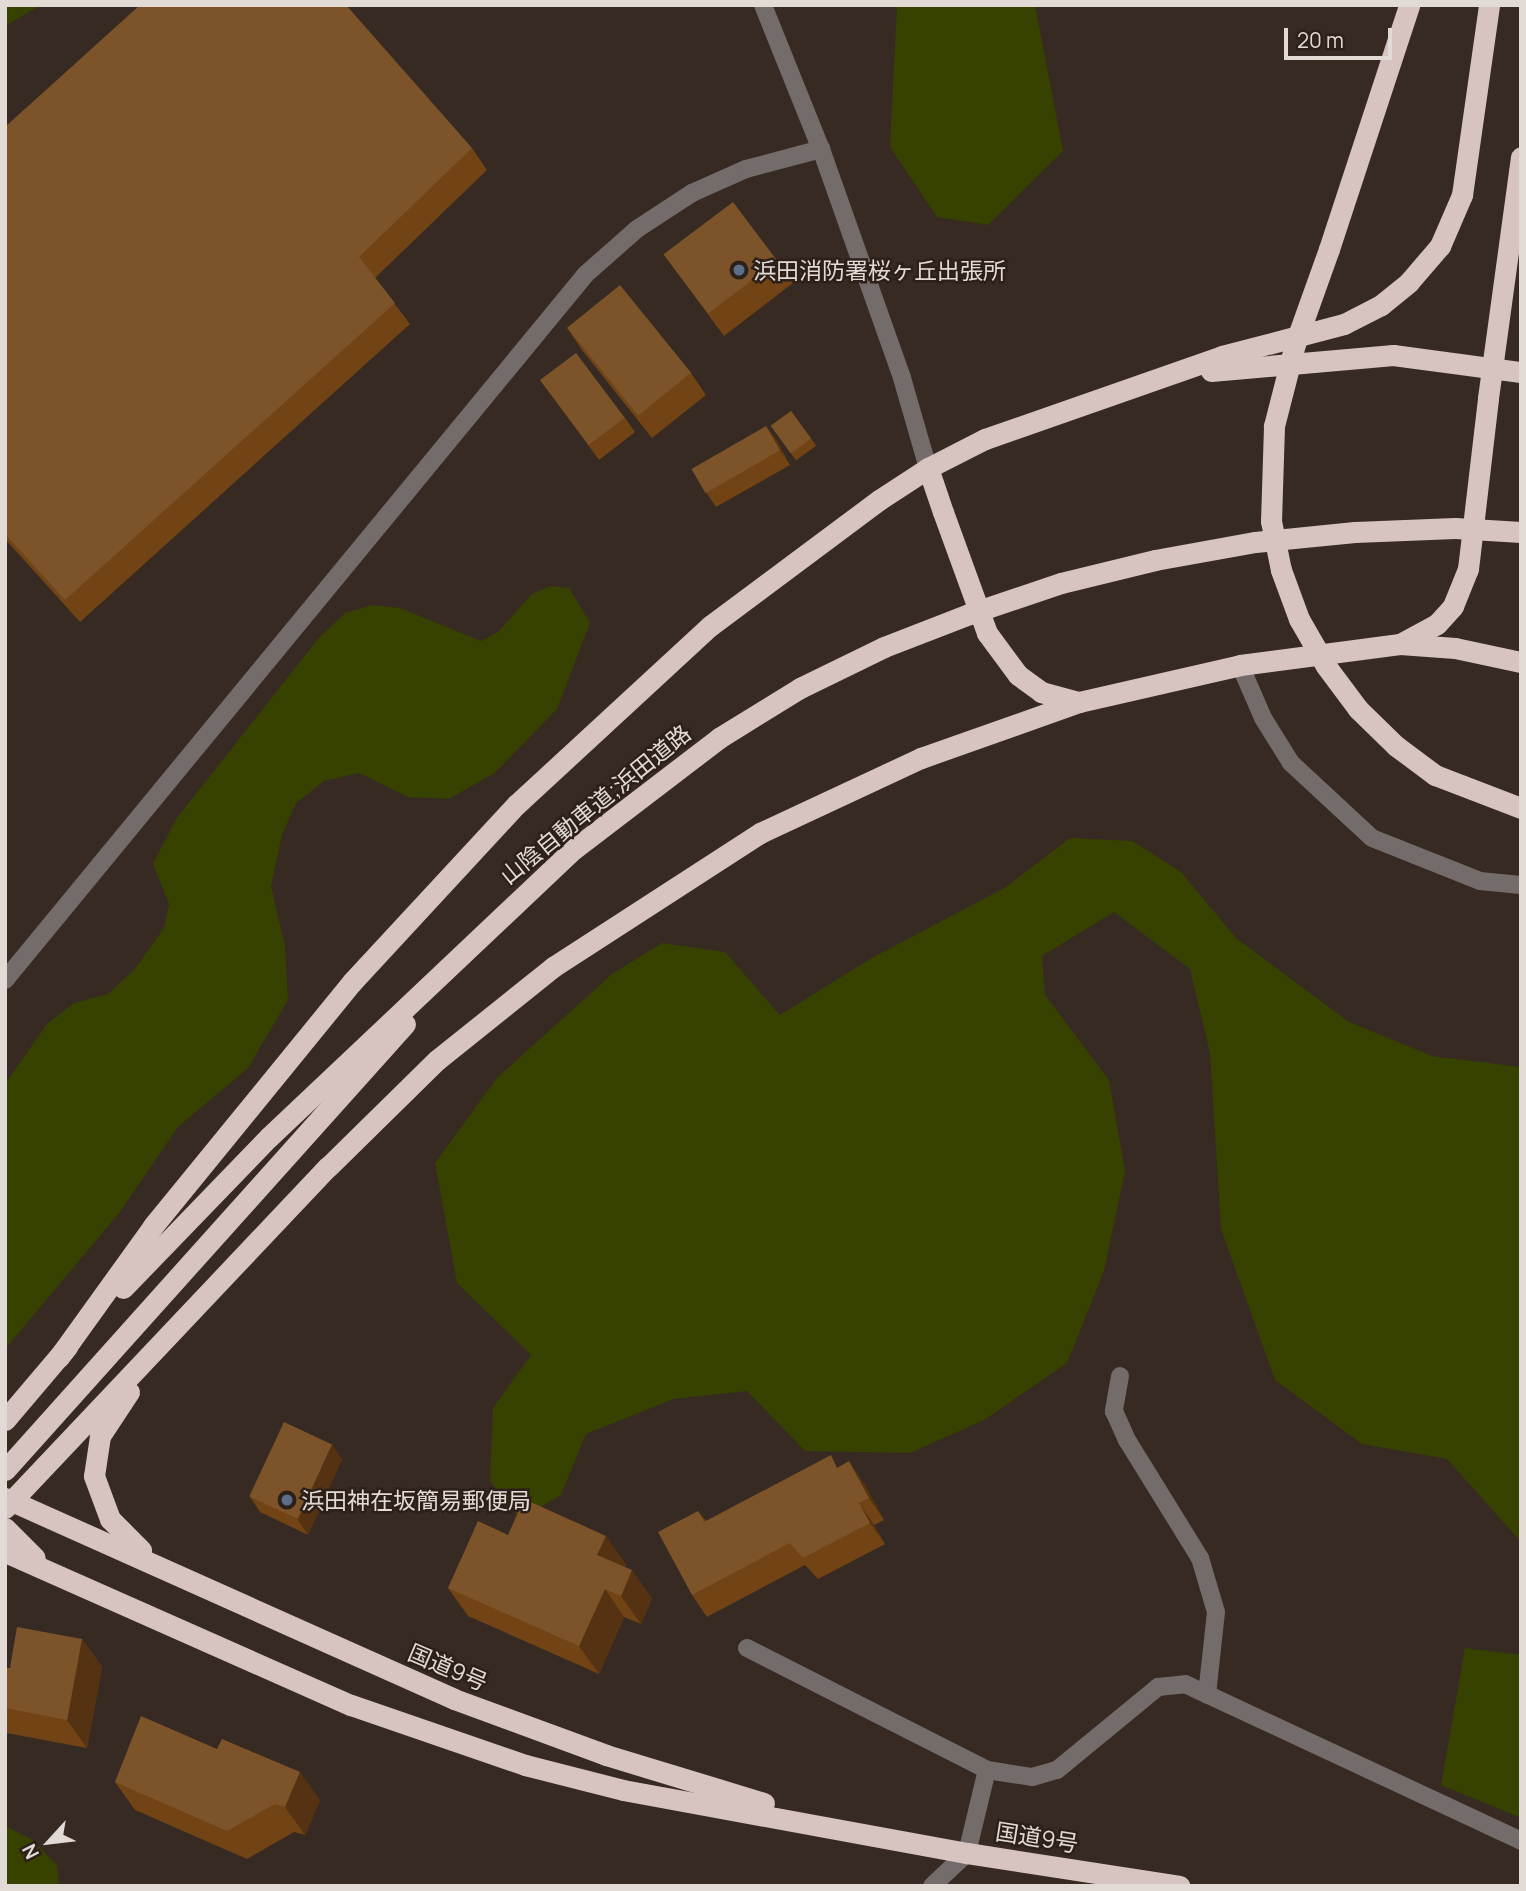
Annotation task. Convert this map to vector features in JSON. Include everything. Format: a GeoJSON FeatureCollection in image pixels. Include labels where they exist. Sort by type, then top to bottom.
{"type":"FeatureCollection","features":[{"type":"Feature","properties":{"kind":"highway"},"geometry":{"type":"LineString","coordinates":[[1409,5],[1295,344],[1277,415],[1270,521],[1281,570],[1319,654],[1358,709],[1396,746],[1435,775],[1521,808]]}},
{"type":"Feature","properties":{"kind":"highway"},"geometry":{"type":"LineString","coordinates":[[59,1357],[232,1126],[455,867],[606,719],[710,626],[928,468],[985,439],[1090,400],[1222,356],[1344,324],[1381,305],[1409,282],[1440,246],[1462,195],[1489,5]]}},
{"type":"Feature","properties":{"kind":"highway"},"geometry":{"type":"LineString","coordinates":[[1400,644],[1437,624],[1453,606],[1468,569],[1521,157]]}},
{"type":"Feature","properties":{"kind":"highway"},"geometry":{"type":"LineString","coordinates":[[1090,400],[1206,372],[1312,359],[1393,355],[1492,366],[1521,372]]}},
{"type":"Feature","properties":{"kind":"highway"},"geometry":{"type":"LineString","coordinates":[[928,468],[987,633],[1018,675],[1041,692],[1079,702]]}},
{"type":"Feature","properties":{"kind":"highway","name":"山陰自動車道;浜田道路"},"geometry":{"type":"LineString","coordinates":[[505,912],[642,793],[719,738],[860,659],[969,614],[1088,577],[1255,542],[1367,531],[1455,528],[1521,532]]}},
{"type":"Feature","properties":{"kind":"highway"},"geometry":{"type":"LineString","coordinates":[[177,1574],[124,1537],[110,1518],[99,1494],[94,1464],[110,1418],[188,1319],[257,1240],[393,1101],[553,967],[760,832],[921,758],[1079,702],[1240,665],[1400,644],[1455,648],[1521,662]]}},
{"type":"Feature","properties":{"kind":"highway"},"geometry":{"type":"LineString","coordinates":[[5,1420],[13,1406],[269,1137],[505,912]]}},
{"type":"Feature","properties":{"kind":"highway"},"geometry":{"type":"LineString","coordinates":[[5,1470],[505,912]]}},
{"type":"Feature","properties":{"kind":"highway"},"geometry":{"type":"LineString","coordinates":[[8,1502],[188,1319]]}},
{"type":"Feature","properties":{"kind":"highway","name":"国道9号"},"geometry":{"type":"LineString","coordinates":[[8,1502],[177,1574],[360,1659],[536,1731],[675,1778],[887,1838]]}},
{"type":"Feature","properties":{"kind":"highway"},"geometry":{"type":"LineString","coordinates":[[5,1528],[31,1555],[101,1595]]}},
{"type":"Feature","properties":{"kind":"highway","name":"国道9号"},"geometry":{"type":"LineString","coordinates":[[5,1552],[351,1705],[525,1765],[623,1790],[967,1853],[1179,1886]]}},
{"type":"Feature","properties":{"kind":"street"},"geometry":{"type":"LineString","coordinates":[[763,5],[821,149],[902,378],[928,468]]}},
{"type":"Feature","properties":{"kind":"street"},"geometry":{"type":"LineString","coordinates":[[5,980],[586,274],[637,229],[692,193],[746,169],[821,149]]}},
{"type":"Feature","properties":{"kind":"street"},"geometry":{"type":"LineString","coordinates":[[1240,665],[1263,718],[1291,762],[1373,838],[1480,881],[1521,886]]}},
{"type":"Feature","properties":{"kind":"street"},"geometry":{"type":"LineString","coordinates":[[1120,1376],[1114,1411],[1127,1440],[1200,1558],[1216,1612],[1207,1695]]}},
{"type":"Feature","properties":{"kind":"street"},"geometry":{"type":"LineString","coordinates":[[747,1648],[987,1770],[1031,1777],[1056,1770],[1158,1687],[1185,1684],[1521,1841]]}},
{"type":"Feature","properties":{"kind":"street"},"geometry":{"type":"LineString","coordinates":[[932,1886],[967,1853],[987,1770]]}},
{"type":"Feature","properties":{"kind":"green space"},"geometry":{"type":"Polygon","coordinates":[[[5,5],[41,5],[5,26],[5,5]]]}},
{"type":"Feature","properties":{"kind":"green space"},"geometry":{"type":"Polygon","coordinates":[[[897,5],[1035,5],[1063,151],[988,225],[937,217],[890,147],[897,5]]]}},
{"type":"Feature","properties":{"kind":"green space"},"geometry":{"type":"Polygon","coordinates":[[[550,586],[569,588],[590,623],[557,709],[496,772],[449,799],[408,797],[359,773],[324,781],[296,803],[282,835],[271,886],[285,947],[288,1000],[248,1068],[178,1127],[120,1212],[5,1349],[5,1084],[47,1024],[74,1003],[108,994],[134,970],[164,928],[169,904],[153,864],[176,819],[318,639],[345,613],[372,605],[400,608],[481,641],[498,632],[532,594],[550,586]]]}},
{"type":"Feature","properties":{"kind":"green space"},"geometry":{"type":"Polygon","coordinates":[[[1070,838],[1132,841],[1181,872],[1236,938],[1349,1022],[1432,1056],[1521,1067],[1521,1542],[1447,1459],[1362,1444],[1275,1380],[1221,1229],[1210,1053],[1190,969],[1114,912],[1042,956],[1045,995],[1109,1080],[1125,1171],[1104,1271],[1067,1363],[984,1420],[910,1453],[805,1451],[747,1391],[674,1399],[586,1434],[561,1495],[520,1519],[490,1481],[493,1408],[531,1355],[457,1283],[435,1163],[497,1078],[612,974],[662,943],[725,952],[780,1015],[870,959],[1006,887],[1070,838]]]}},
{"type":"Feature","properties":{"kind":"green space"},"geometry":{"type":"Polygon","coordinates":[[[1465,1648],[1521,1655],[1521,1818],[1441,1785],[1465,1648]]]}},
{"type":"Feature","properties":{"kind":"green space"},"geometry":{"type":"Polygon","coordinates":[[[5,1826],[31,1839],[57,1865],[59,1886],[5,1886],[5,1826]]]}},
{"type":"Feature","properties":{"kind":"building"},"geometry":{"type":"Polygon","coordinates":[[[140,5],[346,5],[472,148],[359,257],[395,303],[65,600],[5,534],[5,127],[140,5]]]}},
{"type":"Feature","properties":{"kind":"building"},"geometry":{"type":"Polygon","coordinates":[[[733,202],[778,261],[708,313],[664,254],[733,202]]]}},
{"type":"Feature","properties":{"kind":"building"},"geometry":{"type":"Polygon","coordinates":[[[620,285],[691,373],[638,416],[567,328],[620,285]]]}},
{"type":"Feature","properties":{"kind":"building"},"geometry":{"type":"Polygon","coordinates":[[[576,353],[625,418],[589,445],[540,380],[576,353]]]}},
{"type":"Feature","properties":{"kind":"building"},"geometry":{"type":"Polygon","coordinates":[[[791,411],[811,439],[791,453],[771,426],[791,411]]]}},
{"type":"Feature","properties":{"kind":"building"},"geometry":{"type":"Polygon","coordinates":[[[766,426],[780,450],[706,493],[692,469],[766,426]]]}},
{"type":"Feature","properties":{"kind":"building"},"geometry":{"type":"Polygon","coordinates":[[[284,1422],[332,1444],[297,1519],[249,1496],[284,1422]]]}},
{"type":"Feature","properties":{"kind":"building"},"geometry":{"type":"Polygon","coordinates":[[[831,1455],[837,1468],[849,1461],[869,1498],[859,1503],[870,1523],[803,1558],[790,1543],[692,1595],[658,1532],[698,1511],[704,1522],[831,1455]]]}},
{"type":"Feature","properties":{"kind":"building"},"geometry":{"type":"Polygon","coordinates":[[[524,1499],[606,1536],[597,1555],[632,1570],[621,1596],[605,1589],[579,1646],[448,1588],[478,1521],[508,1535],[524,1499]]]}},
{"type":"Feature","properties":{"kind":"building"},"geometry":{"type":"Polygon","coordinates":[[[17,1627],[82,1639],[67,1720],[5,1708],[5,1668],[10,1668],[17,1627]]]}},
{"type":"Feature","properties":{"kind":"building"},"geometry":{"type":"Polygon","coordinates":[[[141,1716],[217,1749],[222,1739],[300,1772],[285,1807],[275,1804],[227,1831],[115,1782],[141,1716]]]}},
{"type":"Feature","properties":{"kind":"place","name":"浜田消防署桜ヶ丘出張所"},"geometry":{"type":"Point","coordinates":[739,270]}},
{"type":"Feature","properties":{"kind":"place","name":"浜田神在坂簡易郵便局"},"geometry":{"type":"Point","coordinates":[287,1500]}}]}
